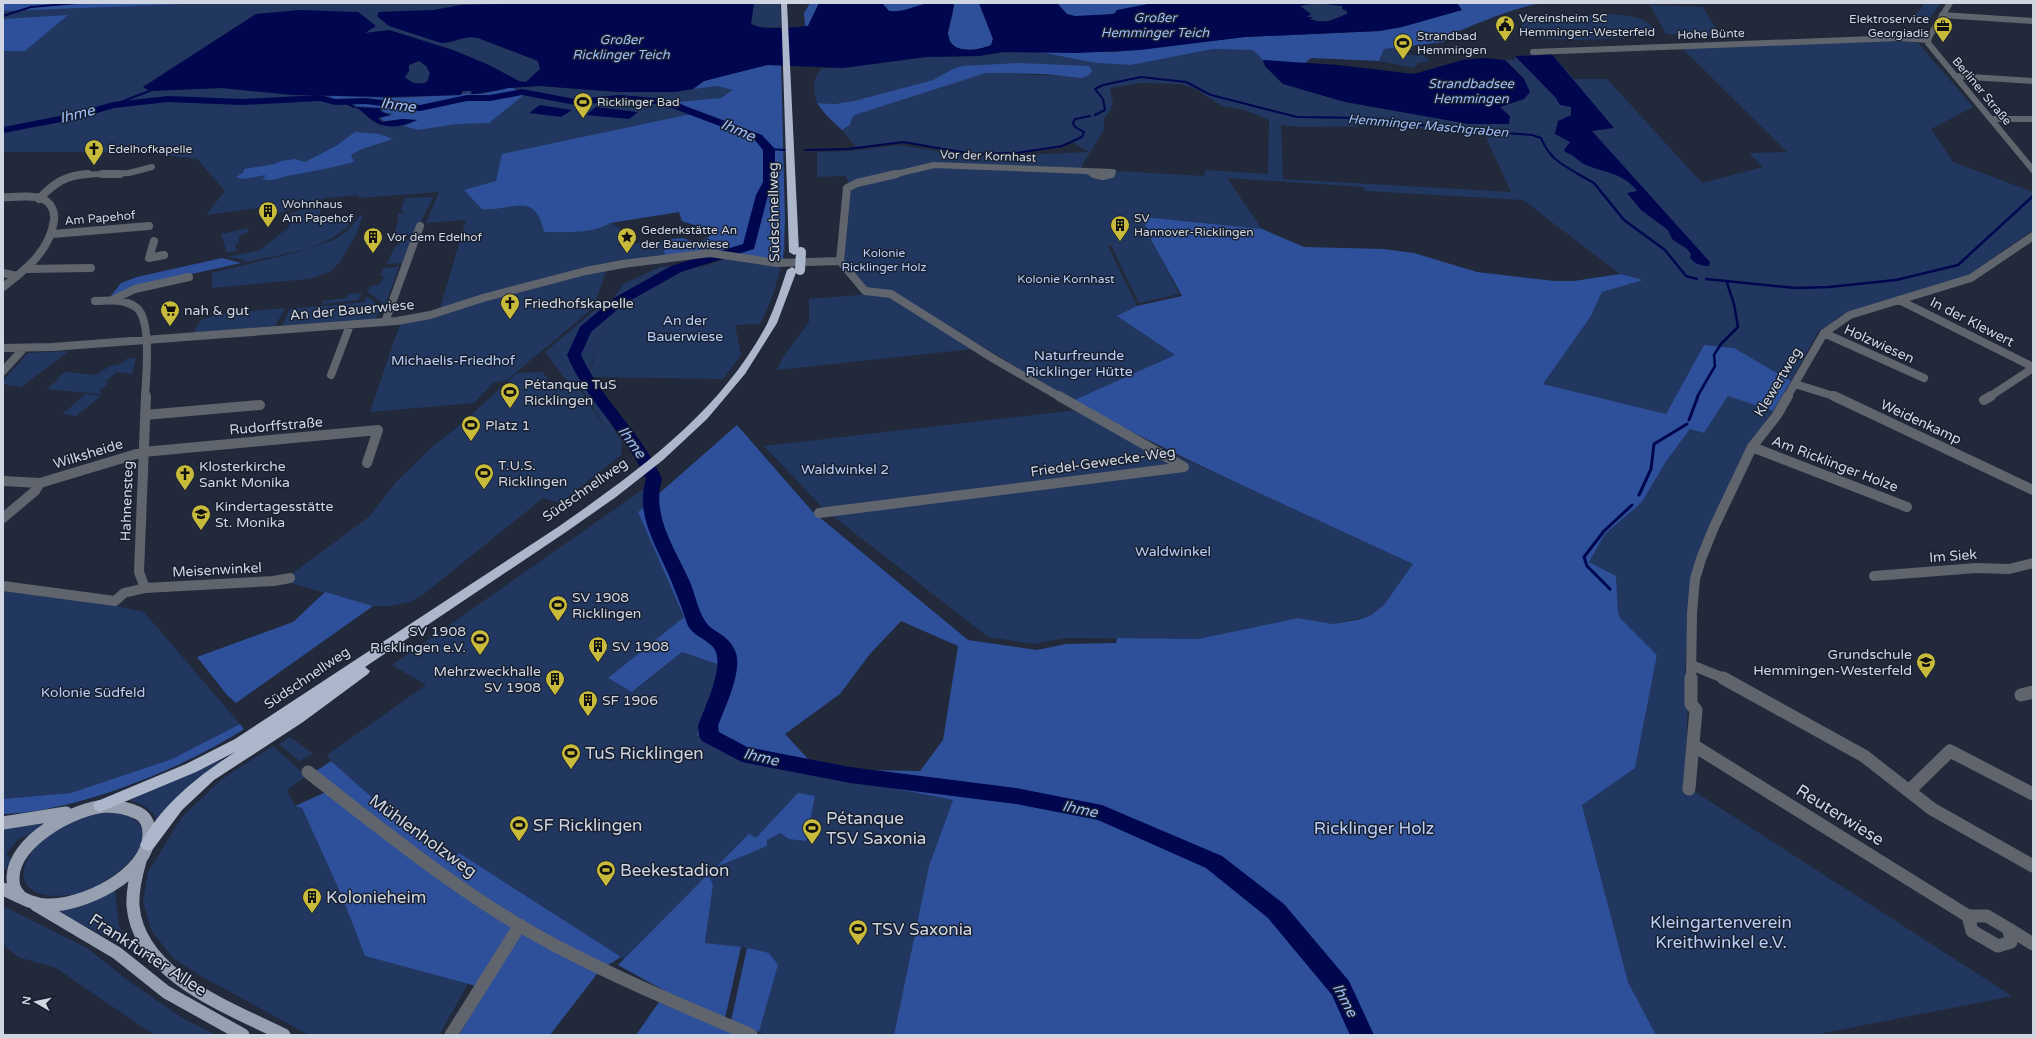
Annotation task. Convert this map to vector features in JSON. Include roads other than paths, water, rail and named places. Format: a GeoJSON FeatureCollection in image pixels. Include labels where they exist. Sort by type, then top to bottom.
{"type":"FeatureCollection","features":[{"type":"Feature","properties":{"kind":"highway","name":"Südschnellweg"},"geometry":{"type":"LineString","coordinates":[[784,3],[788,14]]}},
{"type":"Feature","properties":{"kind":"highway","name":"Südschnellweg"},"geometry":{"type":"LineString","coordinates":[[100,806],[245,746],[293,715],[382,656],[630,485],[714,415],[732,396],[759,361],[786,314],[796,270],[798,252],[788,14],[790,3]]}},
{"type":"Feature","properties":{"kind":"highway","name":"Südschnellweg"},"geometry":{"type":"LineString","coordinates":[[148,845],[163,822],[191,792],[228,763],[245,746]]}},
{"type":"Feature","properties":{"kind":"main road"},"geometry":{"type":"LineString","coordinates":[[3,889],[33,903],[50,905],[70,903],[91,896],[111,886],[128,873],[140,859],[148,845],[150,833],[148,822],[141,814],[130,809],[100,806],[67,816],[35,837],[23,850],[15,863],[11,875],[13,887],[20,896]]}},
{"type":"Feature","properties":{"kind":"main road"},"geometry":{"type":"LineString","coordinates":[[3,823],[86,810]]}},
{"type":"Feature","properties":{"kind":"main road","name":"Frankfurter Allee"},"geometry":{"type":"LineString","coordinates":[[140,859],[134,888],[133,904],[135,919],[148,946],[164,966],[181,978],[284,1035]]}},
{"type":"Feature","properties":{"kind":"main road","name":"Frankfurter Allee"},"geometry":{"type":"LineString","coordinates":[[33,903],[116,953],[166,992],[244,1035]]}},
{"type":"Feature","properties":{"kind":"street"},"geometry":{"type":"LineString","coordinates":[[1928,42],[1950,3]]}},
{"type":"Feature","properties":{"kind":"street"},"geometry":{"type":"LineString","coordinates":[[1942,15],[2033,21]]}},
{"type":"Feature","properties":{"kind":"street","name":"Hohe Bünte"},"geometry":{"type":"LineString","coordinates":[[1532,52],[1890,38],[1928,42]]}},
{"type":"Feature","properties":{"kind":"street","name":"Berliner Straße"},"geometry":{"type":"LineString","coordinates":[[1928,42],[2033,170]]}},
{"type":"Feature","properties":{"kind":"street"},"geometry":{"type":"LineString","coordinates":[[1956,76],[2033,81]]}},
{"type":"Feature","properties":{"kind":"street"},"geometry":{"type":"LineString","coordinates":[[1991,119],[2033,120]]}},
{"type":"Feature","properties":{"kind":"street","name":"Vor der Kornhast"},"geometry":{"type":"LineString","coordinates":[[840,261],[848,188],[857,183],[918,168],[948,164],[1086,170]]}},
{"type":"Feature","properties":{"kind":"street"},"geometry":{"type":"LineString","coordinates":[[39,199],[56,183],[66,177],[134,174],[152,167]]}},
{"type":"Feature","properties":{"kind":"street"},"geometry":{"type":"LineString","coordinates":[[3,198],[39,199],[47,202],[54,208],[53,234],[45,250],[17,276],[3,286]]}},
{"type":"Feature","properties":{"kind":"street","name":"Am Papehof"},"geometry":{"type":"LineString","coordinates":[[53,234],[149,226]]}},
{"type":"Feature","properties":{"kind":"street"},"geometry":{"type":"LineString","coordinates":[[384,322],[420,226]]}},
{"type":"Feature","properties":{"kind":"street","name":"Klewertweg"},"geometry":{"type":"LineString","coordinates":[[1692,665],[1692,613],[1695,579],[1701,559],[1752,447],[1777,415],[1824,333],[1850,315],[1971,278],[2033,236]]}},
{"type":"Feature","properties":{"kind":"street"},"geometry":{"type":"LineString","coordinates":[[154,240],[149,258],[164,256]]}},
{"type":"Feature","properties":{"kind":"street","name":"An der Bauerwiese"},"geometry":{"type":"LineString","coordinates":[[3,348],[147,340],[384,322],[430,315],[483,298],[602,267],[718,253],[728,256],[777,263],[840,261]]}},
{"type":"Feature","properties":{"kind":"street","name":"Friedel-Gewecke-Weg"},"geometry":{"type":"LineString","coordinates":[[819,513],[1184,467],[994,359],[891,294],[865,291],[840,261]]}},
{"type":"Feature","properties":{"kind":"street"},"geometry":{"type":"LineString","coordinates":[[25,269],[91,268]]}},
{"type":"Feature","properties":{"kind":"street"},"geometry":{"type":"LineString","coordinates":[[3,273],[17,276]]}},
{"type":"Feature","properties":{"kind":"street"},"geometry":{"type":"LineString","coordinates":[[112,300],[135,289],[189,277]]}},
{"type":"Feature","properties":{"kind":"street","name":"Hahnensteg"},"geometry":{"type":"LineString","coordinates":[[95,301],[112,300],[127,304],[138,309],[146,324],[145,415],[139,572],[145,588]]}},
{"type":"Feature","properties":{"kind":"street","name":"In der Klewert"},"geometry":{"type":"LineString","coordinates":[[1899,300],[2033,368]]}},
{"type":"Feature","properties":{"kind":"street"},"geometry":{"type":"LineString","coordinates":[[331,375],[350,325]]}},
{"type":"Feature","properties":{"kind":"street","name":"Holzwiesen"},"geometry":{"type":"LineString","coordinates":[[1824,333],[1924,378]]}},
{"type":"Feature","properties":{"kind":"street"},"geometry":{"type":"LineString","coordinates":[[3,371],[24,348]]}},
{"type":"Feature","properties":{"kind":"street"},"geometry":{"type":"LineString","coordinates":[[1984,400],[2033,368]]}},
{"type":"Feature","properties":{"kind":"street","name":"Weidenkamp"},"geometry":{"type":"LineString","coordinates":[[1795,384],[1835,396],[2033,490]]}},
{"type":"Feature","properties":{"kind":"street"},"geometry":{"type":"LineString","coordinates":[[145,415],[260,404]]}},
{"type":"Feature","properties":{"kind":"street","name":"Rudorffstraße"},"geometry":{"type":"LineString","coordinates":[[143,452],[378,430],[367,463]]}},
{"type":"Feature","properties":{"kind":"street","name":"Am Ricklinger Holze"},"geometry":{"type":"LineString","coordinates":[[1752,447],[1907,507]]}},
{"type":"Feature","properties":{"kind":"street","name":"Wilksheide"},"geometry":{"type":"LineString","coordinates":[[3,481],[40,483],[143,452]]}},
{"type":"Feature","properties":{"kind":"street","name":"Wilksheide"},"geometry":{"type":"LineString","coordinates":[[3,518],[34,491],[40,483]]}},
{"type":"Feature","properties":{"kind":"street","name":"Im Siek"},"geometry":{"type":"LineString","coordinates":[[1874,576],[1976,568],[2009,569],[2033,563]]}},
{"type":"Feature","properties":{"kind":"street","name":"Meisenwinkel"},"geometry":{"type":"LineString","coordinates":[[3,586],[115,601],[124,592],[145,588],[290,578]]}},
{"type":"Feature","properties":{"kind":"street"},"geometry":{"type":"LineString","coordinates":[[1689,789],[1696,710],[1691,704],[1692,665],[1733,682],[1864,756],[1910,790],[1932,809],[2033,866]]}},
{"type":"Feature","properties":{"kind":"street"},"geometry":{"type":"LineString","coordinates":[[2021,695],[2033,692]]}},
{"type":"Feature","properties":{"kind":"street","name":"Reuterwiese"},"geometry":{"type":"LineString","coordinates":[[1693,745],[1968,916]]}},
{"type":"Feature","properties":{"kind":"street"},"geometry":{"type":"LineString","coordinates":[[1910,790],[1950,751],[2033,794]]}},
{"type":"Feature","properties":{"kind":"street","name":"Mühlenholzweg"},"geometry":{"type":"LineString","coordinates":[[308,772],[434,870],[520,925],[558,946],[663,997],[751,1035]]}},
{"type":"Feature","properties":{"kind":"street"},"geometry":{"type":"LineString","coordinates":[[2009,929],[2011,942],[1998,946],[1972,931],[1968,916],[1987,916],[2009,929],[2033,944]]}},
{"type":"Feature","properties":{"kind":"street"},"geometry":{"type":"LineString","coordinates":[[451,1035],[520,925]]}},
{"type":"Feature","properties":{"kind":"water","name":"Großer Ricklinger Teich"},"geometry":{"type":"Polygon","coordinates":[[[533,3],[754,3],[751,24],[779,28],[808,26],[819,3],[882,3],[889,11],[894,11],[904,10],[929,3],[954,3],[948,34],[950,41],[954,45],[965,50],[979,49],[991,45],[993,39],[979,3],[1057,3],[1067,14],[1075,16],[1114,14],[1117,10],[1153,3],[1317,3],[1457,3],[1462,10],[1402,27],[1379,31],[1245,37],[1140,50],[1077,53],[1002,52],[979,56],[926,57],[843,68],[767,65],[704,81],[693,89],[675,92],[618,92],[540,86],[508,88],[474,94],[471,94],[472,91],[463,91],[460,95],[391,97],[292,95],[221,88],[150,91],[143,87],[256,14],[301,10],[358,12],[376,26],[365,33],[389,30],[453,50],[489,65],[519,81],[526,82],[540,69],[538,61],[478,38],[464,38],[441,43],[389,26],[377,16],[379,12],[434,10],[461,5],[533,3]],[[1317,3],[1300,6],[1311,14],[1307,17],[1313,17],[1310,19],[1316,21],[1330,21],[1347,14],[1347,11],[1342,9],[1342,6],[1317,3]],[[419,61],[409,65],[409,71],[405,77],[418,84],[427,82],[430,73],[426,66],[419,61]]]}},
{"type":"Feature","properties":{"kind":"water"},"geometry":{"type":"Polygon","coordinates":[[[1550,52],[1614,128],[1592,131],[1710,262],[1709,266],[1694,262],[1690,258],[1691,254],[1687,249],[1672,239],[1668,230],[1641,210],[1627,193],[1637,191],[1625,180],[1619,176],[1584,164],[1565,152],[1564,150],[1570,142],[1555,134],[1558,121],[1571,115],[1571,107],[1560,105],[1556,98],[1515,56],[1542,55],[1550,52]]]}},
{"type":"Feature","properties":{"kind":"water","name":"Strandbadsee Hemmingen"},"geometry":{"type":"Polygon","coordinates":[[[1484,58],[1505,60],[1524,79],[1530,92],[1524,99],[1500,107],[1510,116],[1509,124],[1469,124],[1345,102],[1283,84],[1265,66],[1263,60],[1338,65],[1414,74],[1462,60],[1484,58]]]}},
{"type":"Feature","properties":{"kind":"water"},"geometry":{"type":"Polygon","coordinates":[[[540,105],[572,110],[561,117],[529,113],[540,105]]]}},
{"type":"Feature","properties":{"kind":"water"},"geometry":{"type":"Polygon","coordinates":[[[354,107],[379,108],[382,112],[391,115],[378,118],[382,122],[403,119],[417,120],[400,126],[383,125],[372,120],[354,107]]]}},
{"type":"Feature","properties":{"kind":"water"},"geometry":{"type":"Polygon","coordinates":[[[596,107],[638,112],[629,119],[586,115],[596,107]]]}},
{"type":"Feature","properties":{"kind":"waterway"},"geometry":{"type":"LineString","coordinates":[[3,16],[31,7],[77,3]]}},
{"type":"Feature","properties":{"kind":"waterway","name":"Hemminger Maschgraben"},"geometry":{"type":"LineString","coordinates":[[1095,115],[1105,110],[1103,99],[1095,89],[1103,85],[1141,77],[1186,82],[1211,95],[1297,117],[1372,118],[1450,129],[1532,135],[1541,138],[1552,156],[1567,168],[1580,175]]}},
{"type":"Feature","properties":{"kind":"waterway"},"geometry":{"type":"LineString","coordinates":[[113,105],[152,90]]}},
{"type":"Feature","properties":{"kind":"waterway","name":"Ihme"},"geometry":{"type":"LineString","coordinates":[[3,130],[77,116],[113,105],[168,99],[242,102],[320,98],[335,102],[366,101],[420,108],[467,98],[490,98],[522,92],[575,102],[620,98],[656,101],[676,106],[758,137],[769,149],[769,182],[762,195],[749,246],[676,269],[619,301],[585,330],[574,355],[583,376],[645,458],[654,479],[650,492],[650,505],[657,531],[681,582],[697,626],[720,642],[726,653],[728,668],[708,726],[709,736],[742,754],[850,775],[939,785],[1016,796],[1102,813],[1214,862],[1276,911],[1341,988],[1362,1035]]}},
{"type":"Feature","properties":{"kind":"waterway","name":"Ihme"},"geometry":{"type":"LineString","coordinates":[[344,102],[354,107]]}},
{"type":"Feature","properties":{"kind":"waterway","name":"Hemminger Maschgraben"},"geometry":{"type":"LineString","coordinates":[[805,150],[848,149],[903,142],[973,154],[1016,153],[1062,146],[1082,137],[1084,132],[1075,127],[1073,123],[1075,119],[1090,116]]}},
{"type":"Feature","properties":{"kind":"waterway","name":"Hemminger Maschgraben"},"geometry":{"type":"LineString","coordinates":[[769,149],[785,150]]}},
{"type":"Feature","properties":{"kind":"waterway","name":"Hemminger Maschgraben"},"geometry":{"type":"LineString","coordinates":[[1578,174],[1594,183],[1624,220],[1665,250],[1686,276],[1697,279]]}},
{"type":"Feature","properties":{"kind":"waterway","name":"Hemminger Maschgraben"},"geometry":{"type":"LineString","coordinates":[[1706,279],[1796,288],[1829,287],[1896,280],[1958,265],[2033,196]]}},
{"type":"Feature","properties":{"kind":"waterway"},"geometry":{"type":"LineString","coordinates":[[1697,397],[1715,366],[1714,355],[1721,344],[1738,327],[1734,304],[1727,283]]}},
{"type":"Feature","properties":{"kind":"waterway"},"geometry":{"type":"LineString","coordinates":[[1689,420],[1698,396]]}},
{"type":"Feature","properties":{"kind":"waterway"},"geometry":{"type":"LineString","coordinates":[[1639,495],[1651,469],[1654,444],[1687,424]]}},
{"type":"Feature","properties":{"kind":"waterway"},"geometry":{"type":"LineString","coordinates":[[1610,589],[1587,566],[1584,557],[1604,531],[1632,505]]}},
{"type":"Feature","properties":{"kind":"place","name":"Vereinsheim SC Hemmingen-Westerfeld"},"geometry":{"type":"Point","coordinates":[1505,42]}},
{"type":"Feature","properties":{"kind":"place","name":"Elektroservice Georgiadis"},"geometry":{"type":"Point","coordinates":[1943,43]}},
{"type":"Feature","properties":{"kind":"place","name":"Strandbad Hemmingen"},"geometry":{"type":"Point","coordinates":[1403,60]}},
{"type":"Feature","properties":{"kind":"place","name":"Ricklinger Bad"},"geometry":{"type":"Point","coordinates":[583,119]}},
{"type":"Feature","properties":{"kind":"place","name":"Edelhofkapelle"},"geometry":{"type":"Point","coordinates":[94,166]}},
{"type":"Feature","properties":{"kind":"place","name":"Wohnhaus Am Papehof"},"geometry":{"type":"Point","coordinates":[268,228]}},
{"type":"Feature","properties":{"kind":"place","name":"SV Hannover-Ricklingen"},"geometry":{"type":"Point","coordinates":[1120,242]}},
{"type":"Feature","properties":{"kind":"place","name":"Vor dem Edelhof"},"geometry":{"type":"Point","coordinates":[373,254]}},
{"type":"Feature","properties":{"kind":"place","name":"Gedenkstätte An der Bauerwiese"},"geometry":{"type":"Point","coordinates":[627,254]}},
{"type":"Feature","properties":{"kind":"place","name":"Friedhofskapelle"},"geometry":{"type":"Point","coordinates":[510,320]}},
{"type":"Feature","properties":{"kind":"place","name":"nah & gut"},"geometry":{"type":"Point","coordinates":[170,327]}},
{"type":"Feature","properties":{"kind":"place","name":"Pétanque TuS Ricklingen"},"geometry":{"type":"Point","coordinates":[510,409]}},
{"type":"Feature","properties":{"kind":"place","name":"Platz 1"},"geometry":{"type":"Point","coordinates":[471,442]}},
{"type":"Feature","properties":{"kind":"place","name":"T.U.S. Ricklingen"},"geometry":{"type":"Point","coordinates":[484,490]}},
{"type":"Feature","properties":{"kind":"place","name":"Klosterkirche Sankt Monika"},"geometry":{"type":"Point","coordinates":[185,491]}},
{"type":"Feature","properties":{"kind":"place","name":"Kindertagesstätte St. Monika"},"geometry":{"type":"Point","coordinates":[201,531]}},
{"type":"Feature","properties":{"kind":"place","name":"SV 1908 Ricklingen"},"geometry":{"type":"Point","coordinates":[558,622]}},
{"type":"Feature","properties":{"kind":"place","name":"SV 1908 Ricklingen e.V."},"geometry":{"type":"Point","coordinates":[480,656]}},
{"type":"Feature","properties":{"kind":"place","name":"SV 1908"},"geometry":{"type":"Point","coordinates":[598,663]}},
{"type":"Feature","properties":{"kind":"place","name":"Grundschule Hemmingen-Westerfeld"},"geometry":{"type":"Point","coordinates":[1926,679]}},
{"type":"Feature","properties":{"kind":"place","name":"Mehrzweckhalle SV 1908"},"geometry":{"type":"Point","coordinates":[555,696]}},
{"type":"Feature","properties":{"kind":"place","name":"SF 1906"},"geometry":{"type":"Point","coordinates":[588,717]}},
{"type":"Feature","properties":{"kind":"place","name":"TuS Ricklingen"},"geometry":{"type":"Point","coordinates":[571,770]}},
{"type":"Feature","properties":{"kind":"place","name":"SF Ricklingen"},"geometry":{"type":"Point","coordinates":[519,842]}},
{"type":"Feature","properties":{"kind":"place","name":"Pétanque TSV Saxonia"},"geometry":{"type":"Point","coordinates":[812,845]}},
{"type":"Feature","properties":{"kind":"place","name":"Beekestadion"},"geometry":{"type":"Point","coordinates":[606,887]}},
{"type":"Feature","properties":{"kind":"place","name":"Kolonieheim"},"geometry":{"type":"Point","coordinates":[312,914]}},
{"type":"Feature","properties":{"kind":"place","name":"TSV Saxonia"},"geometry":{"type":"Point","coordinates":[858,946]}},
{"type":"Feature","properties":{"kind":"water label","name":"Großer Hemminger Teich"},"geometry":{"type":"Point","coordinates":[1155,26]}},
{"type":"Feature","properties":{"kind":"park label","name":"Kolonie Ricklinger Holz"},"geometry":{"type":"Point","coordinates":[884,260]}},
{"type":"Feature","properties":{"kind":"park label","name":"Kolonie Kornhast"},"geometry":{"type":"Point","coordinates":[1066,279]}},
{"type":"Feature","properties":{"kind":"park label","name":"Michaelis-Friedhof"},"geometry":{"type":"Point","coordinates":[453,360]}},
{"type":"Feature","properties":{"kind":"park label","name":"Naturfreunde Ricklinger Hütte"},"geometry":{"type":"Point","coordinates":[1079,364]}},
{"type":"Feature","properties":{"kind":"park label","name":"Waldwinkel 2"},"geometry":{"type":"Point","coordinates":[845,469]}},
{"type":"Feature","properties":{"kind":"park label","name":"Waldwinkel"},"geometry":{"type":"Point","coordinates":[1173,551]}},
{"type":"Feature","properties":{"kind":"park label","name":"Kolonie Südfeld"},"geometry":{"type":"Point","coordinates":[93,692]}},
{"type":"Feature","properties":{"kind":"park label","name":"Ricklinger Holz"},"geometry":{"type":"Point","coordinates":[1374,828]}},
{"type":"Feature","properties":{"kind":"park label","name":"Kleingartenverein Kreithwinkel e.V."},"geometry":{"type":"Point","coordinates":[1721,932]}}]}
